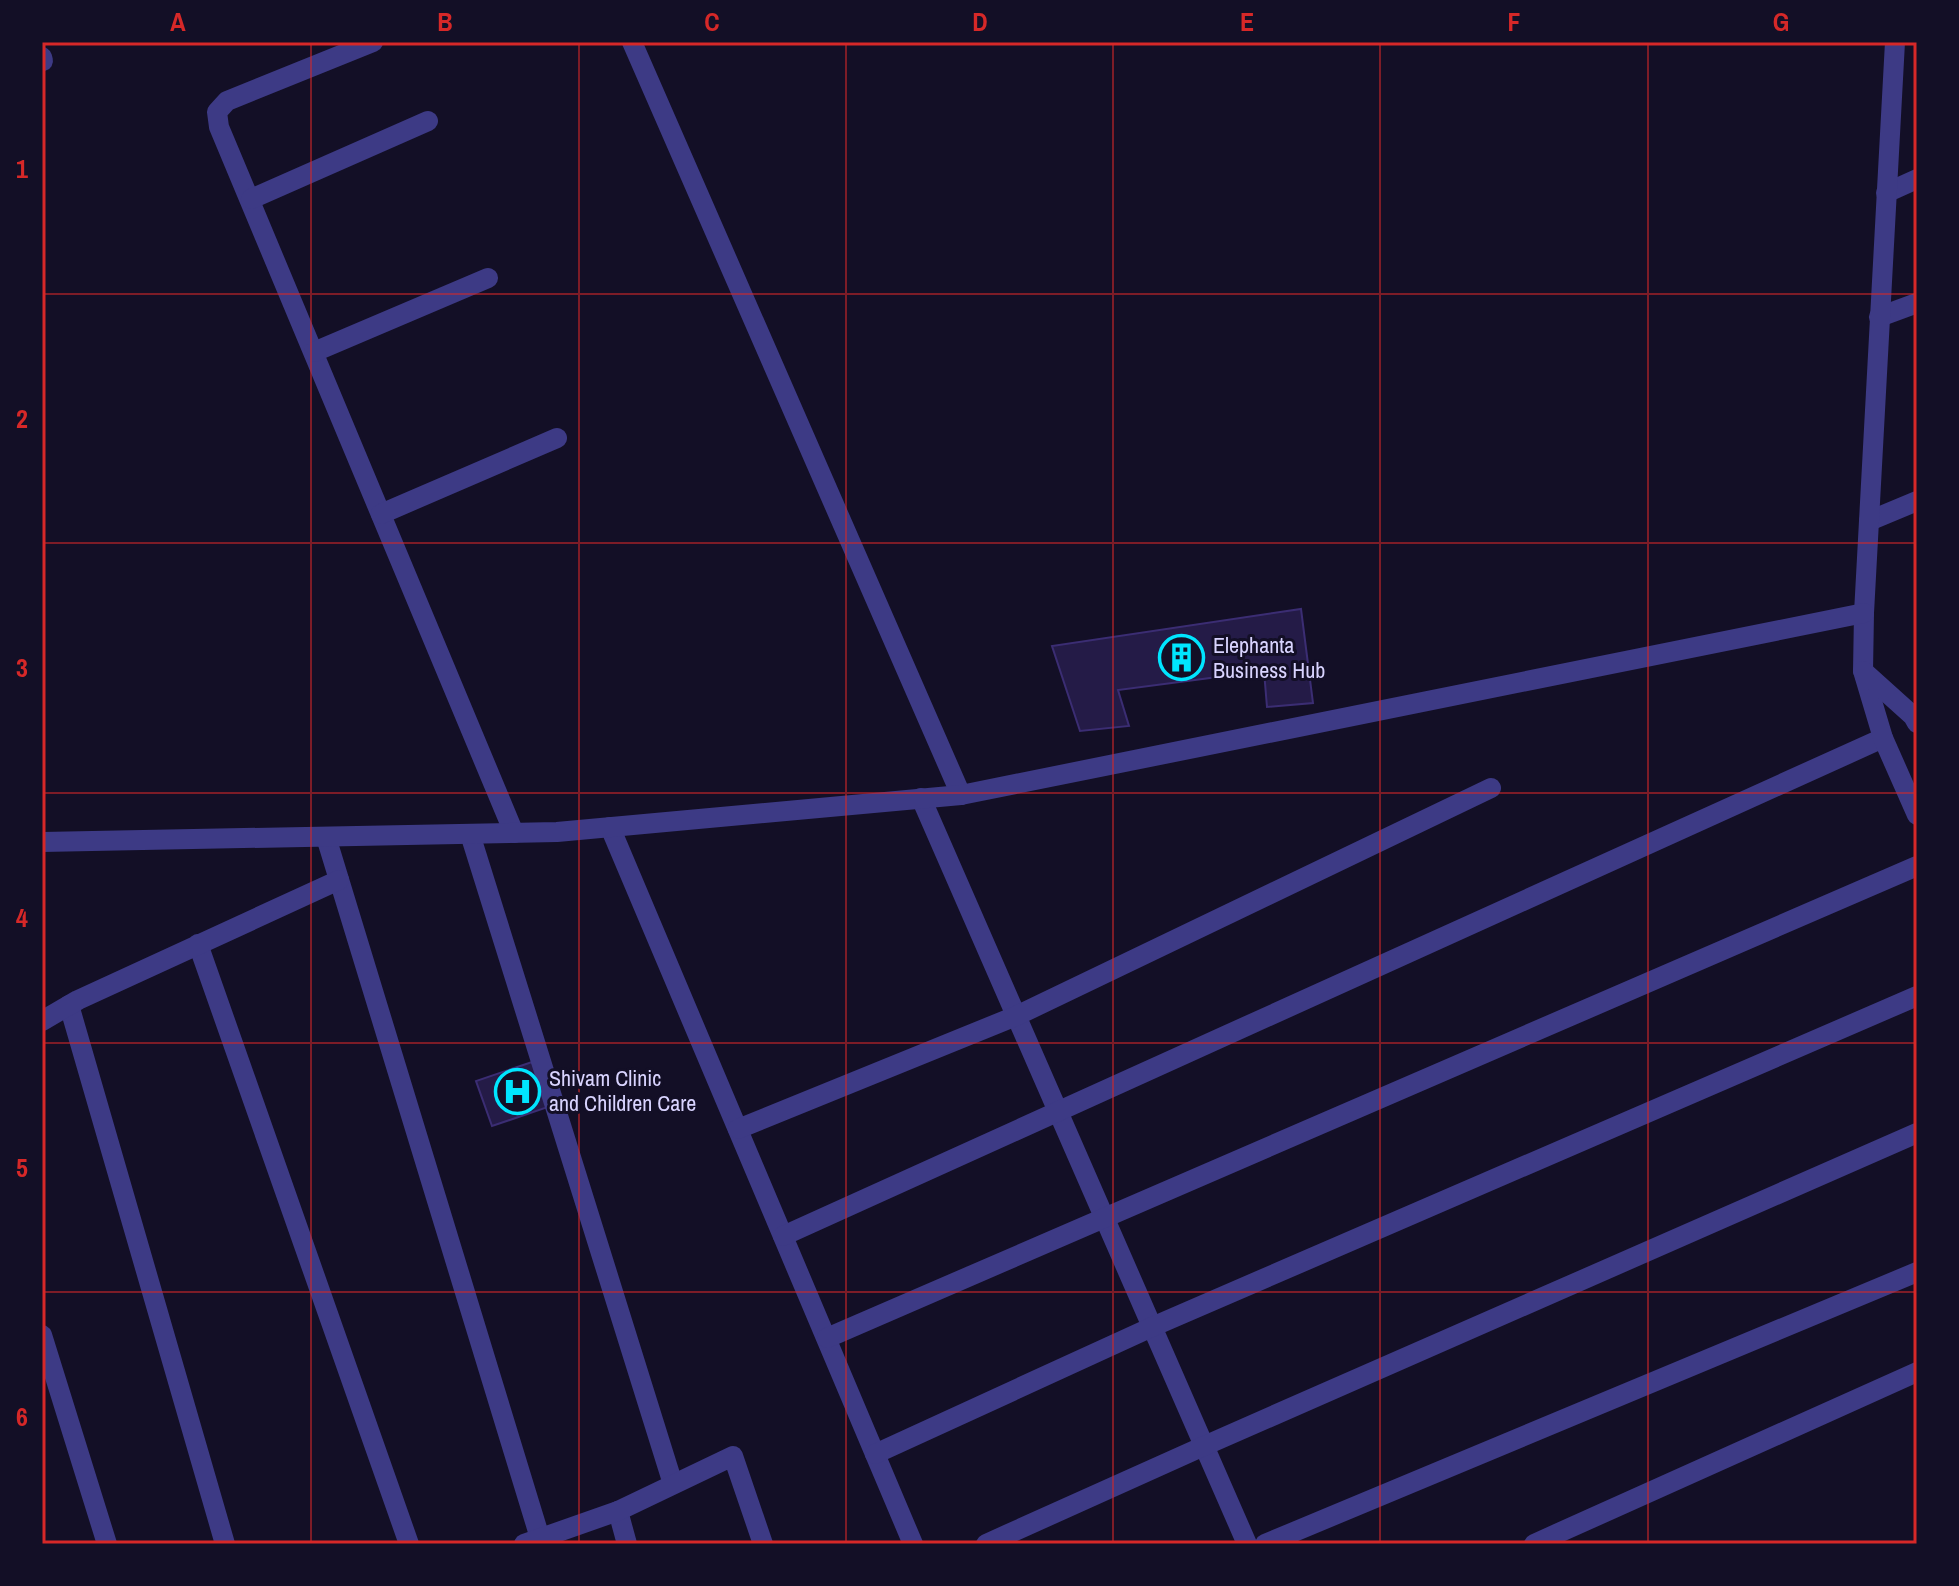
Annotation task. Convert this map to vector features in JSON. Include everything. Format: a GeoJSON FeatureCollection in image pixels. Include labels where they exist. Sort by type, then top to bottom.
{"type":"FeatureCollection","features":[{"type":"Feature","properties":{"kind":"street"},"geometry":{"type":"LineString","coordinates":[[373,42],[227,101],[217,112],[219,127],[514,833]]}},
{"type":"Feature","properties":{"kind":"street"},"geometry":{"type":"LineString","coordinates":[[632,42],[961,795]]}},
{"type":"Feature","properties":{"kind":"street"},"geometry":{"type":"LineString","coordinates":[[1895,42],[1863,671],[1883,738],[1917,815]]}},
{"type":"Feature","properties":{"kind":"street"},"geometry":{"type":"LineString","coordinates":[[251,199],[428,121]]}},
{"type":"Feature","properties":{"kind":"street"},"geometry":{"type":"LineString","coordinates":[[1886,193],[1917,179]]}},
{"type":"Feature","properties":{"kind":"street"},"geometry":{"type":"LineString","coordinates":[[314,352],[488,278]]}},
{"type":"Feature","properties":{"kind":"street"},"geometry":{"type":"LineString","coordinates":[[1879,317],[1917,303]]}},
{"type":"Feature","properties":{"kind":"street"},"geometry":{"type":"LineString","coordinates":[[381,514],[557,438]]}},
{"type":"Feature","properties":{"kind":"street"},"geometry":{"type":"LineString","coordinates":[[1869,521],[1917,501]]}},
{"type":"Feature","properties":{"kind":"street"},"geometry":{"type":"LineString","coordinates":[[42,842],[514,833],[961,795],[1864,613]]}},
{"type":"Feature","properties":{"kind":"street"},"geometry":{"type":"LineString","coordinates":[[1863,671],[1917,723]]}},
{"type":"Feature","properties":{"kind":"street"},"geometry":{"type":"LineString","coordinates":[[783,1236],[1883,738]]}},
{"type":"Feature","properties":{"kind":"street"},"geometry":{"type":"LineString","coordinates":[[738,1129],[1016,1016],[1491,788]]}},
{"type":"Feature","properties":{"kind":"street"},"geometry":{"type":"LineString","coordinates":[[921,798],[1247,1544]]}},
{"type":"Feature","properties":{"kind":"street"},"geometry":{"type":"LineString","coordinates":[[610,827],[913,1544]]}},
{"type":"Feature","properties":{"kind":"street"},"geometry":{"type":"LineString","coordinates":[[470,834],[673,1484]]}},
{"type":"Feature","properties":{"kind":"street"},"geometry":{"type":"LineString","coordinates":[[326,837],[532,1541],[618,1511],[733,1456],[763,1544]]}},
{"type":"Feature","properties":{"kind":"street"},"geometry":{"type":"LineString","coordinates":[[827,1338],[1917,866]]}},
{"type":"Feature","properties":{"kind":"street"},"geometry":{"type":"LineString","coordinates":[[42,1021],[69,1005],[339,880]]}},
{"type":"Feature","properties":{"kind":"street"},"geometry":{"type":"LineString","coordinates":[[198,944],[409,1544]]}},
{"type":"Feature","properties":{"kind":"street"},"geometry":{"type":"LineString","coordinates":[[875,1454],[1152,1327],[1917,996]]}},
{"type":"Feature","properties":{"kind":"street"},"geometry":{"type":"LineString","coordinates":[[69,1005],[225,1544]]}},
{"type":"Feature","properties":{"kind":"street"},"geometry":{"type":"LineString","coordinates":[[986,1544],[1917,1133]]}},
{"type":"Feature","properties":{"kind":"street"},"geometry":{"type":"LineString","coordinates":[[1265,1544],[1917,1272]]}},
{"type":"Feature","properties":{"kind":"street"},"geometry":{"type":"LineString","coordinates":[[42,1335],[107,1544]]}},
{"type":"Feature","properties":{"kind":"street"},"geometry":{"type":"LineString","coordinates":[[1534,1544],[1917,1372]]}},
{"type":"Feature","properties":{"kind":"street"},"geometry":{"type":"LineString","coordinates":[[618,1511],[627,1544]]}},
{"type":"Feature","properties":{"kind":"building","name":"Elephanta Business Hub"},"geometry":{"type":"Polygon","coordinates":[[[1301,609],[1313,703],[1267,707],[1264,671],[1118,690],[1129,726],[1080,731],[1052,646],[1301,609]]]}},
{"type":"Feature","properties":{"kind":"building"},"geometry":{"type":"Polygon","coordinates":[[[532,1062],[548,1107],[492,1126],[476,1081],[532,1062]]]}},
{"type":"Feature","properties":{"kind":"place","name":"Elephanta Business Hub"},"geometry":{"type":"Point","coordinates":[1182,658]}},
{"type":"Feature","properties":{"kind":"place","name":"Shivam Clinic and Children Care"},"geometry":{"type":"Point","coordinates":[518,1091]}}]}
